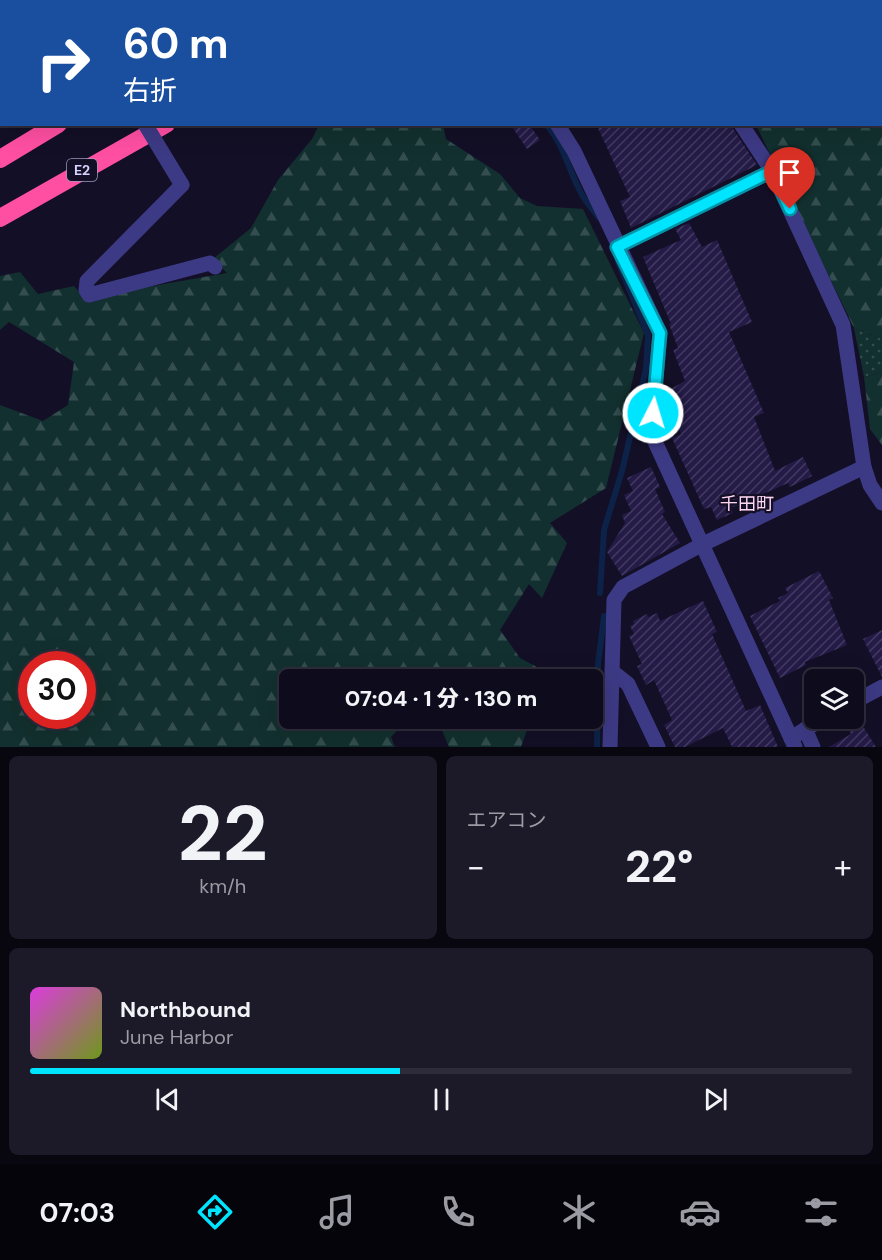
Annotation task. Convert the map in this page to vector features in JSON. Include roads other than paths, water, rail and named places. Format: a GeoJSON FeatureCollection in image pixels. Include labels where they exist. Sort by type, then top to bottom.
{"type":"FeatureCollection","features":[{"type":"Feature","properties":{"kind":"highway"},"geometry":{"type":"LineString","coordinates":[[0,159],[55,126]]}},
{"type":"Feature","properties":{"kind":"highway","name":"E2"},"geometry":{"type":"LineString","coordinates":[[0,218],[161,126]]}},
{"type":"Feature","properties":{"kind":"street"},"geometry":{"type":"LineString","coordinates":[[146,126],[182,185],[87,281],[86,290],[89,295],[210,263],[215,267]]}},
{"type":"Feature","properties":{"kind":"street"},"geometry":{"type":"LineString","coordinates":[[558,126],[574,151],[617,247],[660,333],[651,433],[793,742],[805,729],[813,747]]}},
{"type":"Feature","properties":{"kind":"street"},"geometry":{"type":"LineString","coordinates":[[742,126],[772,171],[843,325],[864,467],[876,484],[882,502]]}},
{"type":"Feature","properties":{"kind":"street"},"geometry":{"type":"LineString","coordinates":[[617,247],[772,171]]}},
{"type":"Feature","properties":{"kind":"street"},"geometry":{"type":"LineString","coordinates":[[610,747],[616,593],[701,545],[864,467]]}},
{"type":"Feature","properties":{"kind":"street"},"geometry":{"type":"LineString","coordinates":[[614,673],[628,684],[658,747]]}},
{"type":"Feature","properties":{"kind":"street"},"geometry":{"type":"LineString","coordinates":[[864,697],[882,687]]}},
{"type":"Feature","properties":{"kind":"waterway"},"geometry":{"type":"LineString","coordinates":[[548,126],[561,148],[581,193],[598,217]]}},
{"type":"Feature","properties":{"kind":"waterway"},"geometry":{"type":"LineString","coordinates":[[600,593],[604,530],[622,471],[646,369],[648,335],[618,262]]}},
{"type":"Feature","properties":{"kind":"waterway"},"geometry":{"type":"LineString","coordinates":[[597,747],[598,664],[604,616]]}},
{"type":"Feature","properties":{"kind":"district","name":"千田町"},"geometry":{"type":"Point","coordinates":[747,504]}}]}
